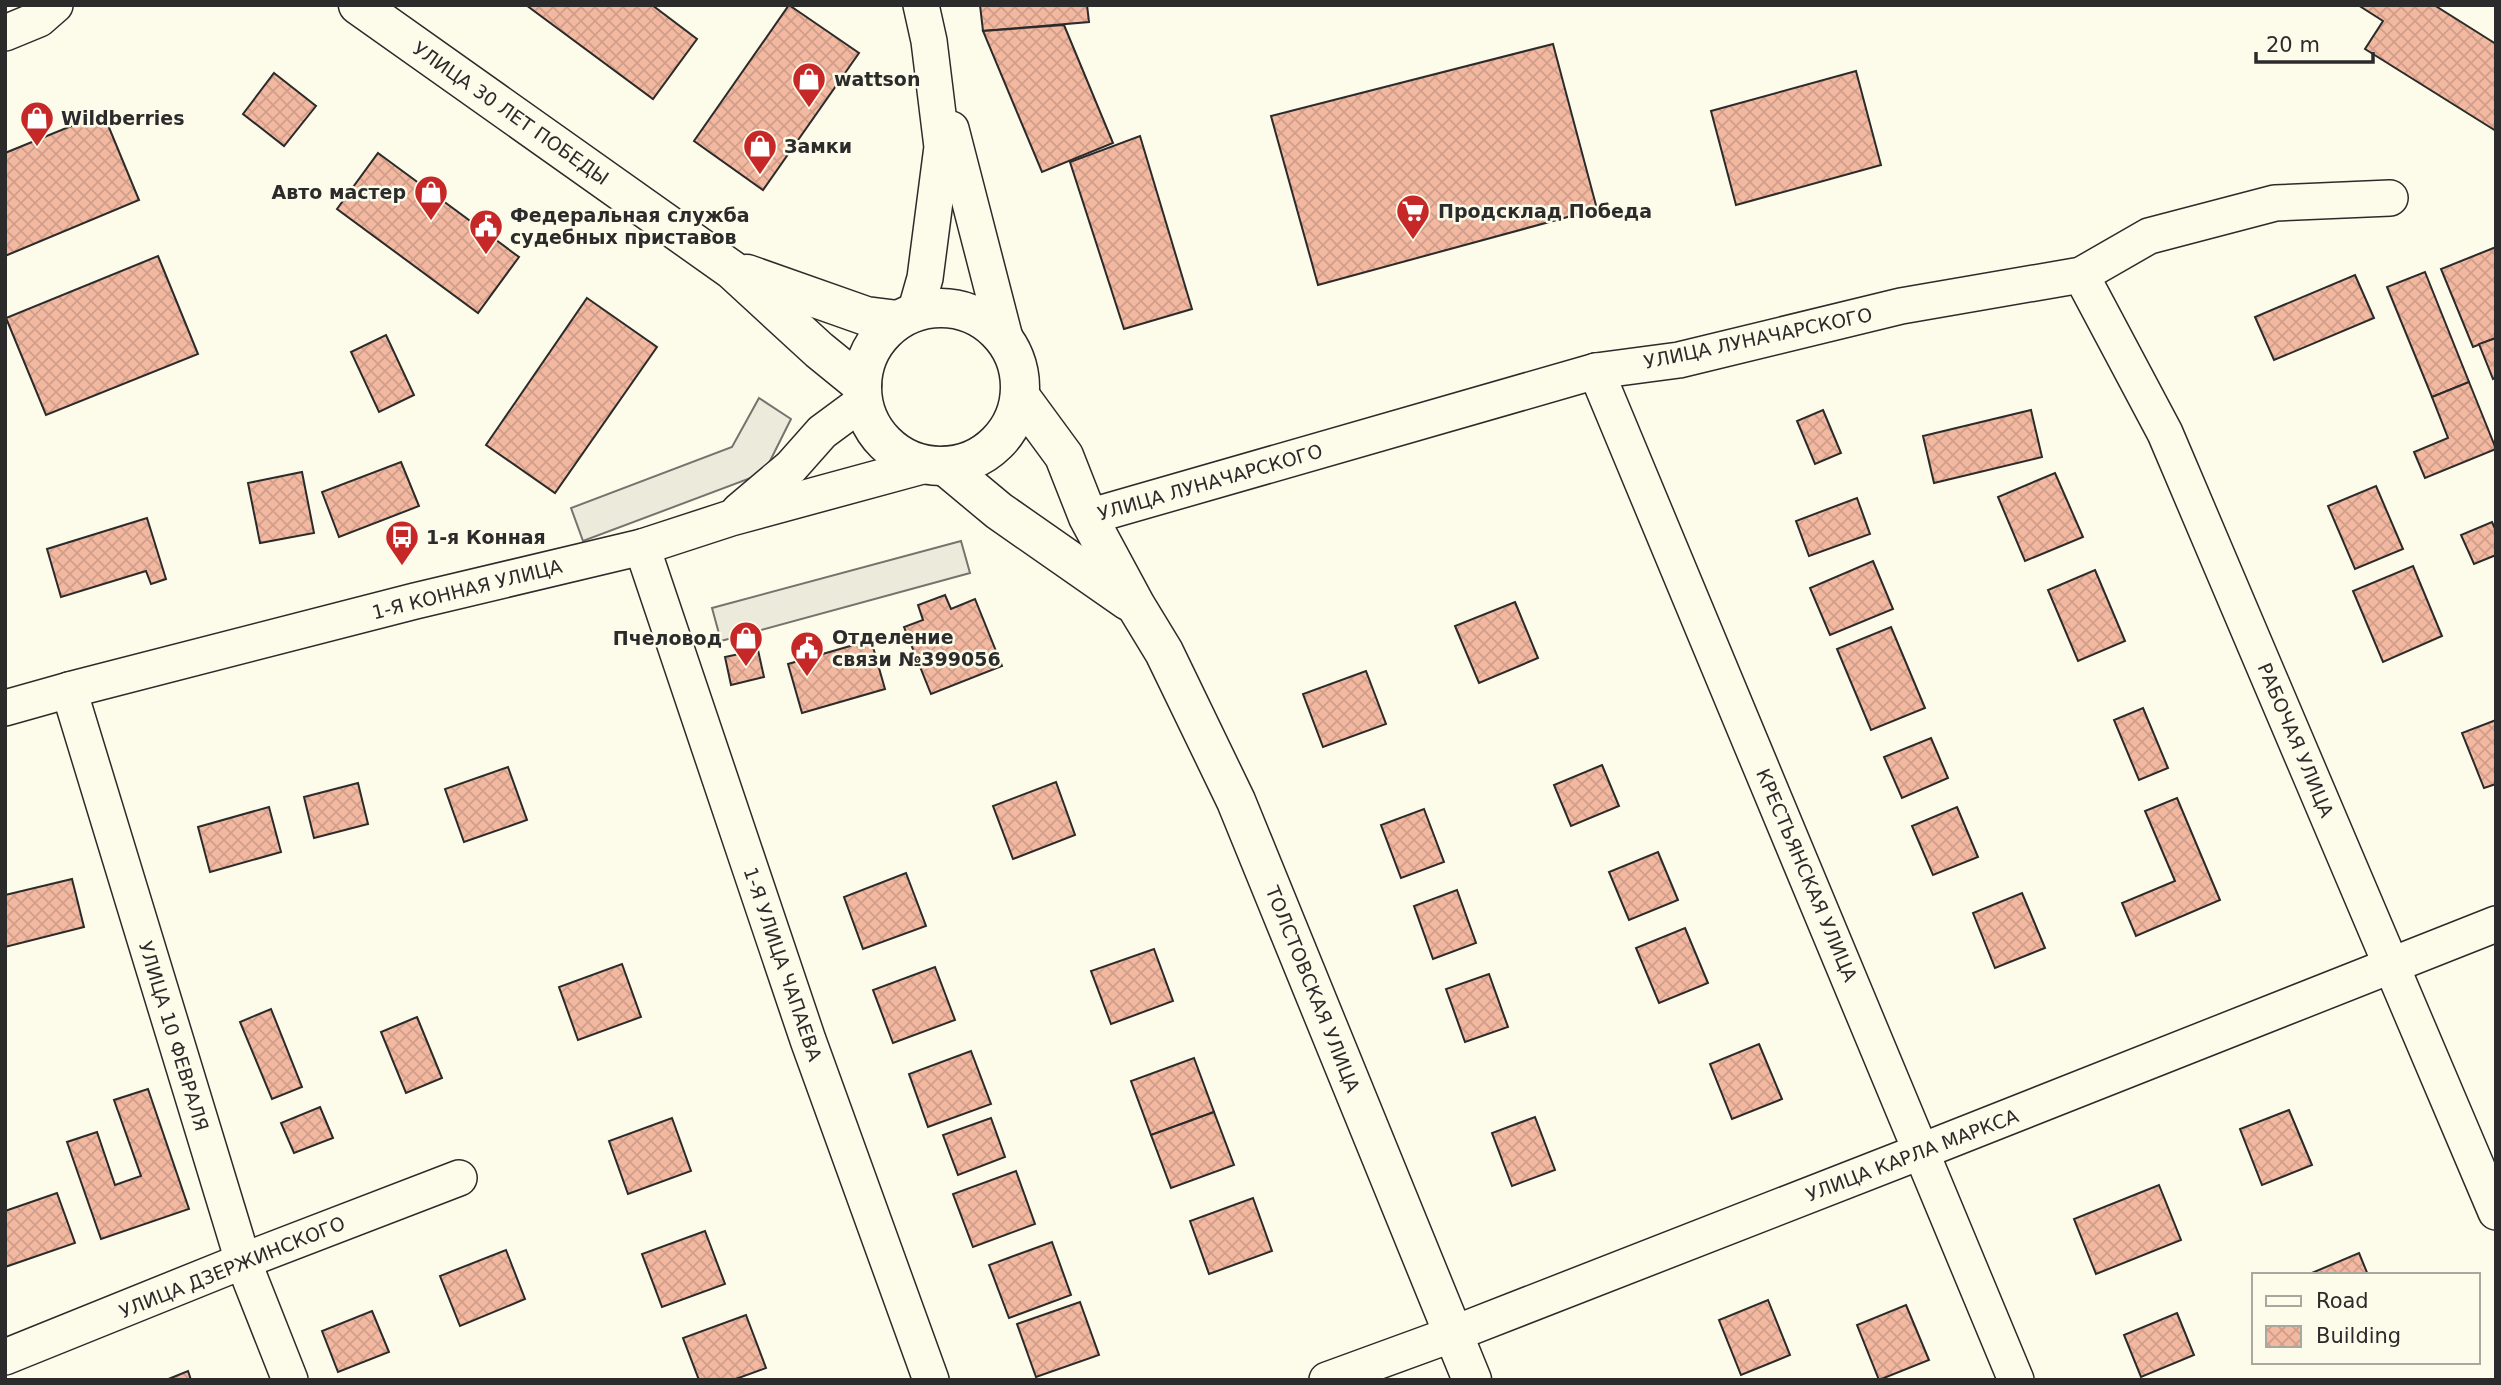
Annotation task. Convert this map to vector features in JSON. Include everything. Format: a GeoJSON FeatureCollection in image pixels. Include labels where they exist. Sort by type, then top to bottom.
{"type":"FeatureCollection","features":[{"type":"Feature","properties":{"kind":"main road","name":"УЛИЦА 30 ЛЕТ ПОБЕДЫ"},"geometry":{"type":"LineString","coordinates":[[358,5],[732,270],[863,393],[872,424],[885,443],[904,457],[936,466],[1136,606]]}},
{"type":"Feature","properties":{"kind":"main road","name":"УЛИЦА 30 ЛЕТ ПОБЕДЫ"},"geometry":{"type":"LineString","coordinates":[[732,270],[866,316],[906,316],[940,308],[965,312],[988,323],[1006,342],[1018,367],[1020,396],[1012,423],[996,445],[972,460],[936,466]]}},
{"type":"Feature","properties":{"kind":"main road"},"geometry":{"type":"LineString","coordinates":[[863,393],[867,360],[873,349],[880,337],[906,316]]}},
{"type":"Feature","properties":{"kind":"main road","name":"УЛИЦА 30 ЛЕТ ПОБЕДЫ"},"geometry":{"type":"LineString","coordinates":[[1020,396],[1064,456],[1088,517],[1136,606]]}},
{"type":"Feature","properties":{"kind":"main road","name":"ТОЛСТОВСКАЯ УЛИЦА"},"geometry":{"type":"LineString","coordinates":[[1136,606],[1164,652],[1236,801],[1472,1380]]}},
{"type":"Feature","properties":{"kind":"street"},"geometry":{"type":"LineString","coordinates":[[5,33],[40,19],[55,5]]}},
{"type":"Feature","properties":{"kind":"street"},"geometry":{"type":"LineString","coordinates":[[921,5],[1006,342]]}},
{"type":"Feature","properties":{"kind":"street"},"geometry":{"type":"LineString","coordinates":[[906,316],[925,278],[942,147],[929,41]]}},
{"type":"Feature","properties":{"kind":"street","name":"УЛИЦА ЛУНАЧАРСКОГО"},"geometry":{"type":"LineString","coordinates":[[1088,517],[1596,371],[1679,359],[1901,306],[2081,275],[2149,236],[2275,203],[2390,198]]}},
{"type":"Feature","properties":{"kind":"street","name":"РАБОЧАЯ УЛИЦА"},"geometry":{"type":"LineString","coordinates":[[2081,275],[2165,433],[2496,1212]]}},
{"type":"Feature","properties":{"kind":"street","name":"КРЕСТЬЯНСКАЯ УЛИЦА"},"geometry":{"type":"LineString","coordinates":[[1596,371],[2016,1380]]}},
{"type":"Feature","properties":{"kind":"street"},"geometry":{"type":"LineString","coordinates":[[731,518],[791,467],[822,432],[863,393]]}},
{"type":"Feature","properties":{"kind":"street","name":"1-Я КОННАЯ УЛИЦА"},"geometry":{"type":"LineString","coordinates":[[5,708],[642,547],[731,518],[936,466]]}},
{"type":"Feature","properties":{"kind":"street","name":"1-Я УЛИЦА ЧАПАЕВА"},"geometry":{"type":"LineString","coordinates":[[642,547],[808,1040],[931,1380]]}},
{"type":"Feature","properties":{"kind":"street","name":"УЛИЦА 10 ФЕВРАЛЯ"},"geometry":{"type":"LineString","coordinates":[[69,690],[243,1261],[290,1380]]}},
{"type":"Feature","properties":{"kind":"street","name":"УЛИЦА КАРЛА МАРКСА"},"geometry":{"type":"LineString","coordinates":[[1327,1380],[1453,1334],[2496,925]]}},
{"type":"Feature","properties":{"kind":"street","name":"УЛИЦА ДЗЕРЖИНСКОГО"},"geometry":{"type":"LineString","coordinates":[[5,1357],[459,1178]]}},
{"type":"Feature","properties":{"kind":"shaded area"},"geometry":{"type":"Polygon","coordinates":[[[759,398],[791,419],[764,473],[583,541],[571,508],[732,447],[759,398]]]}},
{"type":"Feature","properties":{"kind":"shaded area"},"geometry":{"type":"Polygon","coordinates":[[[961,541],[970,573],[721,641],[712,608],[961,541]]]}},
{"type":"Feature","properties":{"kind":"building"},"geometry":{"type":"Polygon","coordinates":[[[526,5],[652,5],[697,39],[653,99],[526,5]]]}},
{"type":"Feature","properties":{"kind":"building"},"geometry":{"type":"Polygon","coordinates":[[[789,5],[859,53],[763,190],[694,141],[789,5]]]}},
{"type":"Feature","properties":{"kind":"building"},"geometry":{"type":"Polygon","coordinates":[[[980,5],[1087,5],[1089,22],[983,31],[980,5]]]}},
{"type":"Feature","properties":{"kind":"building"},"geometry":{"type":"Polygon","coordinates":[[[2358,5],[2434,5],[2496,44],[2496,131],[2365,49],[2383,21],[2358,5]]]}},
{"type":"Feature","properties":{"kind":"building"},"geometry":{"type":"Polygon","coordinates":[[[1064,25],[1113,143],[1042,172],[983,31],[1064,25]]]}},
{"type":"Feature","properties":{"kind":"building"},"geometry":{"type":"Polygon","coordinates":[[[1553,44],[1597,209],[1318,285],[1271,116],[1553,44]]]}},
{"type":"Feature","properties":{"kind":"building"},"geometry":{"type":"Polygon","coordinates":[[[1856,71],[1881,165],[1736,205],[1711,111],[1856,71]]]}},
{"type":"Feature","properties":{"kind":"building"},"geometry":{"type":"Polygon","coordinates":[[[274,73],[316,106],[284,146],[243,114],[274,73]]]}},
{"type":"Feature","properties":{"kind":"building"},"geometry":{"type":"Polygon","coordinates":[[[103,113],[139,200],[5,256],[5,153],[103,113]]]}},
{"type":"Feature","properties":{"kind":"building"},"geometry":{"type":"Polygon","coordinates":[[[1140,136],[1192,309],[1124,329],[1070,162],[1140,136]]]}},
{"type":"Feature","properties":{"kind":"building"},"geometry":{"type":"Polygon","coordinates":[[[378,153],[519,257],[478,313],[337,209],[378,153]]]}},
{"type":"Feature","properties":{"kind":"building"},"geometry":{"type":"Polygon","coordinates":[[[2496,247],[2496,338],[2473,347],[2441,269],[2496,247]]]}},
{"type":"Feature","properties":{"kind":"building"},"geometry":{"type":"Polygon","coordinates":[[[158,256],[198,354],[46,415],[6,318],[158,256]]]}},
{"type":"Feature","properties":{"kind":"building"},"geometry":{"type":"Polygon","coordinates":[[[2425,272],[2469,382],[2432,397],[2387,287],[2425,272]]]}},
{"type":"Feature","properties":{"kind":"building"},"geometry":{"type":"Polygon","coordinates":[[[2355,275],[2374,318],[2274,360],[2255,317],[2355,275]]]}},
{"type":"Feature","properties":{"kind":"building"},"geometry":{"type":"Polygon","coordinates":[[[587,298],[657,347],[555,493],[486,445],[587,298]]]}},
{"type":"Feature","properties":{"kind":"building"},"geometry":{"type":"Polygon","coordinates":[[[386,335],[414,395],[379,412],[351,352],[386,335]]]}},
{"type":"Feature","properties":{"kind":"building"},"geometry":{"type":"Polygon","coordinates":[[[2496,338],[2496,377],[2493,379],[2479,344],[2496,338]]]}},
{"type":"Feature","properties":{"kind":"building"},"geometry":{"type":"Polygon","coordinates":[[[2469,382],[2496,449],[2425,478],[2414,452],[2448,438],[2432,397],[2469,382]]]}},
{"type":"Feature","properties":{"kind":"building"},"geometry":{"type":"Polygon","coordinates":[[[1823,410],[1841,453],[1815,464],[1797,421],[1823,410]]]}},
{"type":"Feature","properties":{"kind":"building"},"geometry":{"type":"Polygon","coordinates":[[[2031,410],[2042,457],[1934,483],[1923,436],[2031,410]]]}},
{"type":"Feature","properties":{"kind":"building"},"geometry":{"type":"Polygon","coordinates":[[[401,462],[419,506],[339,537],[322,492],[401,462]]]}},
{"type":"Feature","properties":{"kind":"building"},"geometry":{"type":"Polygon","coordinates":[[[302,472],[314,533],[260,543],[248,483],[302,472]]]}},
{"type":"Feature","properties":{"kind":"building"},"geometry":{"type":"Polygon","coordinates":[[[2055,473],[2083,537],[2025,561],[1998,497],[2055,473]]]}},
{"type":"Feature","properties":{"kind":"building"},"geometry":{"type":"Polygon","coordinates":[[[2376,486],[2403,549],[2355,569],[2328,506],[2376,486]]]}},
{"type":"Feature","properties":{"kind":"building"},"geometry":{"type":"Polygon","coordinates":[[[1857,498],[1870,534],[1809,556],[1796,521],[1857,498]]]}},
{"type":"Feature","properties":{"kind":"building"},"geometry":{"type":"Polygon","coordinates":[[[147,518],[166,579],[151,584],[146,571],[61,597],[47,549],[147,518]]]}},
{"type":"Feature","properties":{"kind":"building"},"geometry":{"type":"Polygon","coordinates":[[[2492,522],[2496,531],[2496,555],[2474,564],[2461,535],[2492,522]]]}},
{"type":"Feature","properties":{"kind":"building"},"geometry":{"type":"Polygon","coordinates":[[[1873,561],[1893,609],[1830,635],[1810,588],[1873,561]]]}},
{"type":"Feature","properties":{"kind":"building"},"geometry":{"type":"Polygon","coordinates":[[[2413,566],[2442,636],[2383,662],[2353,591],[2413,566]]]}},
{"type":"Feature","properties":{"kind":"building"},"geometry":{"type":"Polygon","coordinates":[[[2095,570],[2125,641],[2078,661],[2048,590],[2095,570]]]}},
{"type":"Feature","properties":{"kind":"building"},"geometry":{"type":"Polygon","coordinates":[[[945,595],[951,609],[975,599],[1002,666],[931,694],[904,627],[923,620],[918,605],[945,595]]]}},
{"type":"Feature","properties":{"kind":"building"},"geometry":{"type":"Polygon","coordinates":[[[1515,602],[1538,658],[1479,683],[1455,626],[1515,602]]]}},
{"type":"Feature","properties":{"kind":"building"},"geometry":{"type":"Polygon","coordinates":[[[1891,627],[1925,708],[1871,730],[1837,649],[1891,627]]]}},
{"type":"Feature","properties":{"kind":"building"},"geometry":{"type":"Polygon","coordinates":[[[871,640],[885,689],[802,713],[788,664],[871,640]]]}},
{"type":"Feature","properties":{"kind":"building"},"geometry":{"type":"Polygon","coordinates":[[[758,650],[764,677],[731,685],[725,657],[758,650]]]}},
{"type":"Feature","properties":{"kind":"building"},"geometry":{"type":"Polygon","coordinates":[[[1366,671],[1386,724],[1323,747],[1303,694],[1366,671]]]}},
{"type":"Feature","properties":{"kind":"building"},"geometry":{"type":"Polygon","coordinates":[[[2143,708],[2168,768],[2139,780],[2114,720],[2143,708]]]}},
{"type":"Feature","properties":{"kind":"building"},"geometry":{"type":"Polygon","coordinates":[[[2496,720],[2496,784],[2484,788],[2462,733],[2496,720]]]}},
{"type":"Feature","properties":{"kind":"building"},"geometry":{"type":"Polygon","coordinates":[[[1931,738],[1948,778],[1902,798],[1884,757],[1931,738]]]}},
{"type":"Feature","properties":{"kind":"building"},"geometry":{"type":"Polygon","coordinates":[[[1602,765],[1619,806],[1571,826],[1554,785],[1602,765]]]}},
{"type":"Feature","properties":{"kind":"building"},"geometry":{"type":"Polygon","coordinates":[[[508,767],[527,820],[464,842],[445,789],[508,767]]]}},
{"type":"Feature","properties":{"kind":"building"},"geometry":{"type":"Polygon","coordinates":[[[1056,782],[1075,835],[1013,859],[993,806],[1056,782]]]}},
{"type":"Feature","properties":{"kind":"building"},"geometry":{"type":"Polygon","coordinates":[[[358,783],[368,824],[314,838],[304,797],[358,783]]]}},
{"type":"Feature","properties":{"kind":"building"},"geometry":{"type":"Polygon","coordinates":[[[2177,798],[2220,900],[2136,936],[2122,903],[2175,881],[2145,811],[2177,798]]]}},
{"type":"Feature","properties":{"kind":"building"},"geometry":{"type":"Polygon","coordinates":[[[269,807],[281,852],[210,872],[198,827],[269,807]]]}},
{"type":"Feature","properties":{"kind":"building"},"geometry":{"type":"Polygon","coordinates":[[[1957,807],[1978,857],[1933,875],[1912,826],[1957,807]]]}},
{"type":"Feature","properties":{"kind":"building"},"geometry":{"type":"Polygon","coordinates":[[[1424,809],[1444,862],[1401,878],[1381,825],[1424,809]]]}},
{"type":"Feature","properties":{"kind":"building"},"geometry":{"type":"Polygon","coordinates":[[[1658,852],[1678,900],[1629,920],[1609,872],[1658,852]]]}},
{"type":"Feature","properties":{"kind":"building"},"geometry":{"type":"Polygon","coordinates":[[[906,873],[926,926],[863,949],[844,897],[906,873]]]}},
{"type":"Feature","properties":{"kind":"building"},"geometry":{"type":"Polygon","coordinates":[[[72,879],[84,927],[5,947],[5,895],[72,879]]]}},
{"type":"Feature","properties":{"kind":"building"},"geometry":{"type":"Polygon","coordinates":[[[1457,890],[1476,943],[1433,959],[1414,906],[1457,890]]]}},
{"type":"Feature","properties":{"kind":"building"},"geometry":{"type":"Polygon","coordinates":[[[2022,893],[2045,948],[1995,968],[1973,913],[2022,893]]]}},
{"type":"Feature","properties":{"kind":"building"},"geometry":{"type":"Polygon","coordinates":[[[1685,928],[1708,983],[1659,1003],[1636,948],[1685,928]]]}},
{"type":"Feature","properties":{"kind":"building"},"geometry":{"type":"Polygon","coordinates":[[[1154,949],[1173,1001],[1111,1024],[1091,971],[1154,949]]]}},
{"type":"Feature","properties":{"kind":"building"},"geometry":{"type":"Polygon","coordinates":[[[622,964],[641,1017],[578,1040],[559,987],[622,964]]]}},
{"type":"Feature","properties":{"kind":"building"},"geometry":{"type":"Polygon","coordinates":[[[935,967],[955,1020],[893,1043],[873,990],[935,967]]]}},
{"type":"Feature","properties":{"kind":"building"},"geometry":{"type":"Polygon","coordinates":[[[1489,974],[1508,1027],[1465,1042],[1446,989],[1489,974]]]}},
{"type":"Feature","properties":{"kind":"building"},"geometry":{"type":"Polygon","coordinates":[[[271,1009],[302,1087],[272,1099],[240,1022],[271,1009]]]}},
{"type":"Feature","properties":{"kind":"building"},"geometry":{"type":"Polygon","coordinates":[[[417,1017],[442,1078],[406,1093],[381,1032],[417,1017]]]}},
{"type":"Feature","properties":{"kind":"building"},"geometry":{"type":"Polygon","coordinates":[[[1759,1044],[1782,1099],[1732,1119],[1710,1064],[1759,1044]]]}},
{"type":"Feature","properties":{"kind":"building"},"geometry":{"type":"Polygon","coordinates":[[[971,1051],[991,1104],[928,1127],[909,1074],[971,1051]]]}},
{"type":"Feature","properties":{"kind":"building"},"geometry":{"type":"Polygon","coordinates":[[[1194,1058],[1214,1112],[1151,1135],[1131,1081],[1194,1058]]]}},
{"type":"Feature","properties":{"kind":"building"},"geometry":{"type":"Polygon","coordinates":[[[148,1089],[189,1209],[101,1239],[67,1142],[97,1132],[115,1185],[141,1176],[114,1100],[148,1089]]]}},
{"type":"Feature","properties":{"kind":"building"},"geometry":{"type":"Polygon","coordinates":[[[320,1107],[333,1138],[294,1153],[281,1123],[320,1107]]]}},
{"type":"Feature","properties":{"kind":"building"},"geometry":{"type":"Polygon","coordinates":[[[2289,1110],[2312,1165],[2262,1185],[2240,1129],[2289,1110]]]}},
{"type":"Feature","properties":{"kind":"building"},"geometry":{"type":"Polygon","coordinates":[[[1214,1112],[1234,1165],[1171,1188],[1151,1135],[1214,1112]]]}},
{"type":"Feature","properties":{"kind":"building"},"geometry":{"type":"Polygon","coordinates":[[[1535,1117],[1555,1170],[1512,1186],[1492,1133],[1535,1117]]]}},
{"type":"Feature","properties":{"kind":"building"},"geometry":{"type":"Polygon","coordinates":[[[672,1118],[691,1171],[628,1194],[609,1141],[672,1118]]]}},
{"type":"Feature","properties":{"kind":"building"},"geometry":{"type":"Polygon","coordinates":[[[991,1118],[1005,1157],[958,1175],[943,1135],[991,1118]]]}},
{"type":"Feature","properties":{"kind":"building"},"geometry":{"type":"Polygon","coordinates":[[[1016,1171],[1035,1224],[973,1247],[953,1194],[1016,1171]]]}},
{"type":"Feature","properties":{"kind":"building"},"geometry":{"type":"Polygon","coordinates":[[[2159,1185],[2181,1240],[2096,1274],[2074,1219],[2159,1185]]]}},
{"type":"Feature","properties":{"kind":"building"},"geometry":{"type":"Polygon","coordinates":[[[57,1193],[75,1243],[5,1267],[5,1211],[57,1193]]]}},
{"type":"Feature","properties":{"kind":"building"},"geometry":{"type":"Polygon","coordinates":[[[1253,1198],[1272,1251],[1209,1274],[1190,1221],[1253,1198]]]}},
{"type":"Feature","properties":{"kind":"building"},"geometry":{"type":"Polygon","coordinates":[[[705,1231],[725,1284],[662,1307],[642,1254],[705,1231]]]}},
{"type":"Feature","properties":{"kind":"building"},"geometry":{"type":"Polygon","coordinates":[[[1052,1242],[1071,1295],[1009,1318],[989,1265],[1052,1242]]]}},
{"type":"Feature","properties":{"kind":"building"},"geometry":{"type":"Polygon","coordinates":[[[506,1250],[525,1299],[460,1326],[440,1276],[506,1250]]]}},
{"type":"Feature","properties":{"kind":"building"},"geometry":{"type":"Polygon","coordinates":[[[2359,1253],[2367,1273],[2312,1273],[2359,1253]]]}},
{"type":"Feature","properties":{"kind":"building"},"geometry":{"type":"Polygon","coordinates":[[[1768,1300],[1790,1355],[1741,1375],[1719,1320],[1768,1300]]]}},
{"type":"Feature","properties":{"kind":"building"},"geometry":{"type":"Polygon","coordinates":[[[1080,1302],[1099,1355],[1036,1377],[1017,1324],[1080,1302]]]}},
{"type":"Feature","properties":{"kind":"building"},"geometry":{"type":"Polygon","coordinates":[[[1906,1305],[1929,1360],[1879,1380],[1857,1325],[1906,1305]]]}},
{"type":"Feature","properties":{"kind":"building"},"geometry":{"type":"Polygon","coordinates":[[[372,1311],[389,1352],[338,1372],[322,1331],[372,1311]]]}},
{"type":"Feature","properties":{"kind":"building"},"geometry":{"type":"Polygon","coordinates":[[[2177,1313],[2194,1355],[2141,1377],[2124,1335],[2177,1313]]]}},
{"type":"Feature","properties":{"kind":"building"},"geometry":{"type":"Polygon","coordinates":[[[746,1315],[766,1368],[733,1380],[699,1380],[683,1338],[746,1315]]]}},
{"type":"Feature","properties":{"kind":"building"},"geometry":{"type":"Polygon","coordinates":[[[188,1371],[191,1380],[166,1380],[188,1371]]]}},
{"type":"Feature","properties":{"kind":"place","name":"wattson"},"geometry":{"type":"Point","coordinates":[809,109]}},
{"type":"Feature","properties":{"kind":"place","name":"Wildberries"},"geometry":{"type":"Point","coordinates":[37,148]}},
{"type":"Feature","properties":{"kind":"place","name":"Замки"},"geometry":{"type":"Point","coordinates":[760,176]}},
{"type":"Feature","properties":{"kind":"place","name":"Авто мастер"},"geometry":{"type":"Point","coordinates":[431,222]}},
{"type":"Feature","properties":{"kind":"place","name":"Продсклад Победа"},"geometry":{"type":"Point","coordinates":[1413,241]}},
{"type":"Feature","properties":{"kind":"place","name":"Федеральная служба судебных приставов"},"geometry":{"type":"Point","coordinates":[486,256]}},
{"type":"Feature","properties":{"kind":"place","name":"1-я Конная"},"geometry":{"type":"Point","coordinates":[402,567]}},
{"type":"Feature","properties":{"kind":"place","name":"Пчеловод"},"geometry":{"type":"Point","coordinates":[746,668]}},
{"type":"Feature","properties":{"kind":"place","name":"Отделение связи №399056"},"geometry":{"type":"Point","coordinates":[807,678]}}]}
